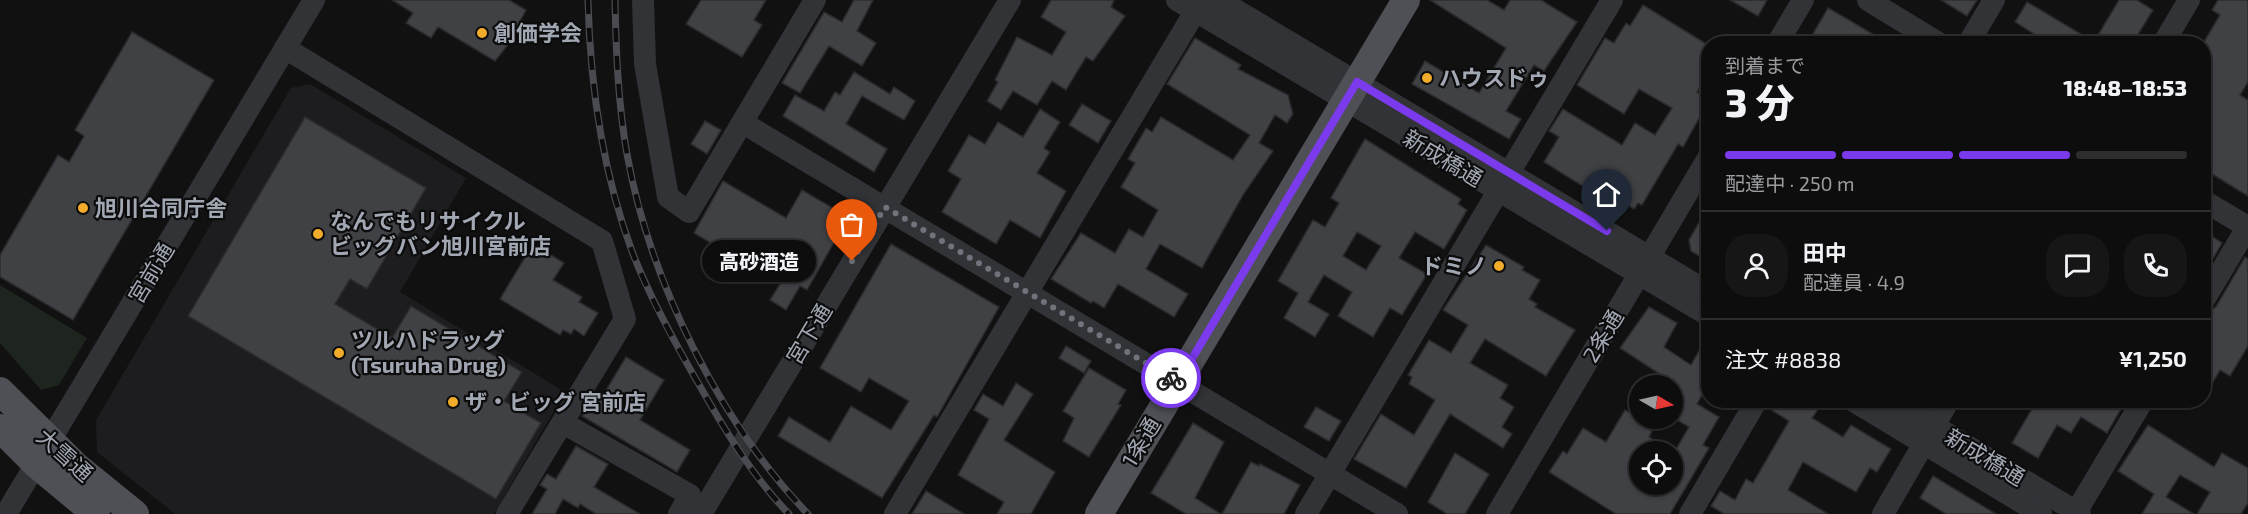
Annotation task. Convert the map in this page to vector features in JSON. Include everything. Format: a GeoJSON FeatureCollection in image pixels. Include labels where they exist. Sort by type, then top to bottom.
{"type":"FeatureCollection","features":[{"type":"Feature","properties":{"kind":"main road","name":"1条通"},"geometry":{"type":"LineString","coordinates":[[1099,514],[1406,0]]}},
{"type":"Feature","properties":{"kind":"main road","name":"大雪通"},"geometry":{"type":"LineString","coordinates":[[0,391],[43,453],[96,514]]}},
{"type":"Feature","properties":{"kind":"main road","name":"大雪通"},"geometry":{"type":"LineString","coordinates":[[0,428],[43,453],[135,514]]}},
{"type":"Feature","properties":{"kind":"street","name":"宮前通"},"geometry":{"type":"LineString","coordinates":[[6,514],[314,0]]}},
{"type":"Feature","properties":{"kind":"street"},"geometry":{"type":"LineString","coordinates":[[644,0],[645,64],[668,197],[688,212],[815,0]]}},
{"type":"Feature","properties":{"kind":"street","name":"宮下通"},"geometry":{"type":"LineString","coordinates":[[701,514],[1010,0]]}},
{"type":"Feature","properties":{"kind":"street","name":"新成橋通"},"geometry":{"type":"LineString","coordinates":[[1219,0],[1351,91]]}},
{"type":"Feature","properties":{"kind":"street"},"geometry":{"type":"LineString","coordinates":[[1306,514],[1612,0]]}},
{"type":"Feature","properties":{"kind":"street"},"geometry":{"type":"LineString","coordinates":[[1782,36],[1803,0]]}},
{"type":"Feature","properties":{"kind":"street"},"geometry":{"type":"LineString","coordinates":[[1868,0],[1927,36]]}},
{"type":"Feature","properties":{"kind":"street"},"geometry":{"type":"LineString","coordinates":[[1973,36],[1994,0]]}},
{"type":"Feature","properties":{"kind":"street"},"geometry":{"type":"LineString","coordinates":[[2168,36],[2188,0]]}},
{"type":"Feature","properties":{"kind":"street"},"geometry":{"type":"LineString","coordinates":[[896,514],[1028,291],[1192,4]]}},
{"type":"Feature","properties":{"kind":"street","name":"新成橋通"},"geometry":{"type":"LineString","coordinates":[[1192,4],[1351,91],[1645,266],[1701,310]]}},
{"type":"Feature","properties":{"kind":"street"},"geometry":{"type":"LineString","coordinates":[[285,48],[602,241],[625,318],[507,514]]}},
{"type":"Feature","properties":{"kind":"street"},"geometry":{"type":"LineString","coordinates":[[743,123],[1028,291],[1397,514]]}},
{"type":"Feature","properties":{"kind":"street","name":"2条通"},"geometry":{"type":"LineString","coordinates":[[1497,514],[1701,170]]}},
{"type":"Feature","properties":{"kind":"street"},"geometry":{"type":"LineString","coordinates":[[2211,205],[2248,226],[2211,288]]}},
{"type":"Feature","properties":{"kind":"street","name":"新成橋通"},"geometry":{"type":"LineString","coordinates":[[1645,266],[1701,289]]}},
{"type":"Feature","properties":{"kind":"street"},"geometry":{"type":"LineString","coordinates":[[1690,514],[1752,408]]}},
{"type":"Feature","properties":{"kind":"street","name":"新成橋通"},"geometry":{"type":"LineString","coordinates":[[1870,408],[1929,435],[2077,513]]}},
{"type":"Feature","properties":{"kind":"street","name":"新成橋通"},"geometry":{"type":"LineString","coordinates":[[1900,408],[1929,435],[2041,514]]}},
{"type":"Feature","properties":{"kind":"street"},"geometry":{"type":"LineString","coordinates":[[1882,514],[1944,408]]}},
{"type":"Feature","properties":{"kind":"street"},"geometry":{"type":"LineString","coordinates":[[2077,513],[2138,408]]}},
{"type":"Feature","properties":{"kind":"street"},"geometry":{"type":"LineString","coordinates":[[563,423],[690,495],[679,514]]}},
{"type":"Feature","properties":{"kind":"shaded area"},"geometry":{"type":"Polygon","coordinates":[[[310,84],[466,178],[400,292],[565,392],[494,514],[175,514],[97,452],[96,420],[291,88],[310,84]]]}},
{"type":"Feature","properties":{"kind":"shaded area"},"geometry":{"type":"Polygon","coordinates":[[[0,285],[87,338],[59,385],[41,390],[0,343],[0,285]]]}},
{"type":"Feature","properties":{"kind":"building","name":"創価学会"},"geometry":{"type":"Polygon","coordinates":[[[392,0],[509,0],[526,10],[507,46],[495,61],[438,27],[431,38],[406,23],[413,13],[392,0]]]}},
{"type":"Feature","properties":{"kind":"building"},"geometry":{"type":"Polygon","coordinates":[[[701,0],[766,0],[754,20],[762,25],[742,57],[686,24],[701,0]]]}},
{"type":"Feature","properties":{"kind":"building"},"geometry":{"type":"Polygon","coordinates":[[[854,0],[873,0],[857,31],[876,43],[862,66],[829,46],[800,93],[782,83],[824,12],[842,22],[854,0]]]}},
{"type":"Feature","properties":{"kind":"building"},"geometry":{"type":"Polygon","coordinates":[[[1051,0],[1114,0],[1111,7],[1125,16],[1093,61],[1086,57],[1066,90],[1052,81],[1037,105],[1013,91],[1001,110],[987,101],[998,82],[995,80],[1017,37],[1052,55],[1066,32],[1041,17],[1051,0]]]}},
{"type":"Feature","properties":{"kind":"building"},"geometry":{"type":"Polygon","coordinates":[[[1430,0],[1487,0],[1504,10],[1510,0],[1541,0],[1577,22],[1544,71],[1534,65],[1506,111],[1521,119],[1509,139],[1412,84],[1425,61],[1479,93],[1506,48],[1430,0]]]}},
{"type":"Feature","properties":{"kind":"building"},"geometry":{"type":"Polygon","coordinates":[[[1730,0],[1767,0],[1758,16],[1730,0]]]}},
{"type":"Feature","properties":{"kind":"building"},"geometry":{"type":"Polygon","coordinates":[[[1941,0],[1977,0],[1967,16],[1941,0]]]}},
{"type":"Feature","properties":{"kind":"building"},"geometry":{"type":"Polygon","coordinates":[[[2119,0],[2137,0],[2153,10],[2137,36],[2098,36],[2119,0]]]}},
{"type":"Feature","properties":{"kind":"building"},"geometry":{"type":"Polygon","coordinates":[[[2218,0],[2248,0],[2248,82],[2240,95],[2248,100],[2248,196],[2211,173],[2211,36],[2208,36],[2220,15],[2212,10],[2218,0]]]}},
{"type":"Feature","properties":{"kind":"building"},"geometry":{"type":"Polygon","coordinates":[[[2027,2],[2084,36],[2037,36],[2015,22],[2027,2]]]}},
{"type":"Feature","properties":{"kind":"building"},"geometry":{"type":"Polygon","coordinates":[[[1643,5],[1701,41],[1701,85],[1697,92],[1701,95],[1701,115],[1683,147],[1678,144],[1642,205],[1638,203],[1634,209],[1609,194],[1605,200],[1544,162],[1559,137],[1549,131],[1563,109],[1622,145],[1635,123],[1655,135],[1672,108],[1639,89],[1624,114],[1577,85],[1605,38],[1614,43],[1626,23],[1630,26],[1643,5]]]}},
{"type":"Feature","properties":{"kind":"building"},"geometry":{"type":"Polygon","coordinates":[[[1828,8],[1876,36],[1812,36],[1828,8]]]}},
{"type":"Feature","properties":{"kind":"building","name":"旭川合同庁舎"},"geometry":{"type":"Polygon","coordinates":[[[132,32],[214,80],[73,320],[0,277],[0,255],[58,155],[69,162],[84,136],[75,130],[132,32]]]}},
{"type":"Feature","properties":{"kind":"building"},"geometry":{"type":"Polygon","coordinates":[[[1195,38],[1241,65],[1238,69],[1288,95],[1293,114],[1287,123],[1275,115],[1259,143],[1273,151],[1243,195],[1202,268],[1160,244],[1146,269],[1188,294],[1174,317],[1118,284],[1104,308],[1093,301],[1091,303],[1051,279],[1081,233],[1115,253],[1129,229],[1143,237],[1158,210],[1121,187],[1135,163],[1128,159],[1146,128],[1152,132],[1161,117],[1233,160],[1250,135],[1167,84],[1195,38]]]}},
{"type":"Feature","properties":{"kind":"building"},"geometry":{"type":"Polygon","coordinates":[[[854,72],[890,94],[894,87],[915,101],[904,120],[862,96],[846,124],[887,149],[874,172],[783,116],[795,95],[824,111],[835,92],[840,95],[854,72]]]}},
{"type":"Feature","properties":{"kind":"building"},"geometry":{"type":"Polygon","coordinates":[[[1082,104],[1111,121],[1098,143],[1069,125],[1082,104]]]}},
{"type":"Feature","properties":{"kind":"building"},"geometry":{"type":"Polygon","coordinates":[[[1040,109],[1060,122],[1044,148],[1050,152],[1037,173],[1066,191],[1040,238],[1010,220],[996,244],[942,212],[961,179],[948,171],[969,135],[985,144],[998,122],[1023,137],[1040,109]]]}},
{"type":"Feature","properties":{"kind":"building","name":"なんでもリサイクル ビッグバン旭川宮前店"},"geometry":{"type":"Polygon","coordinates":[[[305,117],[426,188],[367,289],[350,279],[335,304],[392,338],[411,306],[522,372],[504,401],[541,423],[496,499],[188,316],[305,117]]]}},
{"type":"Feature","properties":{"kind":"building"},"geometry":{"type":"Polygon","coordinates":[[[705,121],[721,130],[707,154],[691,144],[705,121]]]}},
{"type":"Feature","properties":{"kind":"building"},"geometry":{"type":"Polygon","coordinates":[[[1365,139],[1461,199],[1458,204],[1467,210],[1444,249],[1415,232],[1399,258],[1427,274],[1402,315],[1390,308],[1373,337],[1338,316],[1352,292],[1324,275],[1308,302],[1329,314],[1315,337],[1284,318],[1298,293],[1278,281],[1313,220],[1325,227],[1339,203],[1331,198],[1365,139]],[[1357,232],[1343,256],[1366,270],[1381,246],[1357,232]]]}},
{"type":"Feature","properties":{"kind":"building"},"geometry":{"type":"Polygon","coordinates":[[[723,181],[786,218],[802,190],[845,215],[836,229],[840,232],[807,290],[800,286],[786,310],[770,300],[780,284],[694,233],[723,181]]]}},
{"type":"Feature","properties":{"kind":"building"},"geometry":{"type":"Polygon","coordinates":[[[1701,219],[1701,257],[1691,251],[1689,240],[1701,219]]]}},
{"type":"Feature","properties":{"kind":"building"},"geometry":{"type":"Polygon","coordinates":[[[2211,236],[2222,243],[2211,262],[2211,236]]]}},
{"type":"Feature","properties":{"kind":"building"},"geometry":{"type":"Polygon","coordinates":[[[533,244],[564,263],[553,280],[582,297],[579,302],[598,313],[584,336],[574,329],[571,334],[563,330],[560,335],[500,299],[533,244]]]}},
{"type":"Feature","properties":{"kind":"building"},"geometry":{"type":"Polygon","coordinates":[[[891,244],[999,307],[937,417],[934,415],[882,498],[778,436],[789,417],[830,442],[851,406],[891,430],[909,401],[869,378],[861,392],[820,368],[891,244]]]}},
{"type":"Feature","properties":{"kind":"building"},"geometry":{"type":"Polygon","coordinates":[[[1486,245],[1524,267],[1522,270],[1540,280],[1529,299],[1537,304],[1535,307],[1575,330],[1546,376],[1485,339],[1470,363],[1508,385],[1500,398],[1514,407],[1502,427],[1512,434],[1503,448],[1450,414],[1406,488],[1354,459],[1381,414],[1414,435],[1435,400],[1409,384],[1412,377],[1408,375],[1429,340],[1451,353],[1468,325],[1443,310],[1486,245]]]}},
{"type":"Feature","properties":{"kind":"building"},"geometry":{"type":"Polygon","coordinates":[[[2245,257],[2248,259],[2248,346],[2230,376],[2220,370],[2211,385],[2211,310],[2216,307],[2245,257]]]}},
{"type":"Feature","properties":{"kind":"building"},"geometry":{"type":"Polygon","coordinates":[[[1649,307],[1677,323],[1664,347],[1691,365],[1701,347],[1701,397],[1697,404],[1719,417],[1703,445],[1709,448],[1683,492],[1683,441],[1681,441],[1689,427],[1683,423],[1683,375],[1661,375],[1620,348],[1649,307]]]}},
{"type":"Feature","properties":{"kind":"building"},"geometry":{"type":"Polygon","coordinates":[[[1066,346],[1091,361],[1084,373],[1059,358],[1066,346]]]}},
{"type":"Feature","properties":{"kind":"building"},"geometry":{"type":"Polygon","coordinates":[[[626,357],[664,380],[640,420],[690,450],[677,472],[582,416],[596,393],[602,397],[626,357]]]}},
{"type":"Feature","properties":{"kind":"building"},"geometry":{"type":"Polygon","coordinates":[[[1089,368],[1126,390],[1118,404],[1121,405],[1089,457],[1063,441],[1074,418],[1063,411],[1089,368]]]}},
{"type":"Feature","properties":{"kind":"building"},"geometry":{"type":"Polygon","coordinates":[[[1016,383],[1033,394],[1004,440],[1055,472],[1031,514],[997,514],[1004,502],[958,475],[989,419],[974,410],[983,394],[1003,406],[1016,383]]]}},
{"type":"Feature","properties":{"kind":"building"},"geometry":{"type":"Polygon","coordinates":[[[1316,407],[1341,421],[1329,441],[1304,427],[1316,407]]]}},
{"type":"Feature","properties":{"kind":"building"},"geometry":{"type":"Polygon","coordinates":[[[1768,408],[1819,408],[1812,418],[1843,437],[1851,425],[1891,449],[1877,472],[1870,468],[1856,492],[1803,462],[1788,490],[1828,514],[1724,514],[1711,506],[1720,491],[1735,500],[1746,479],[1753,483],[1789,421],[1768,408]]]}},
{"type":"Feature","properties":{"kind":"building"},"geometry":{"type":"Polygon","coordinates":[[[2032,408],[2121,408],[2107,433],[2081,417],[2071,433],[2057,425],[2038,458],[2012,443],[2032,408]]]}},
{"type":"Feature","properties":{"kind":"building"},"geometry":{"type":"Polygon","coordinates":[[[1625,410],[1629,410],[1629,429],[1653,429],[1649,437],[1655,441],[1629,441],[1629,495],[1681,495],[1670,514],[1616,514],[1549,472],[1563,451],[1567,454],[1583,428],[1606,442],[1625,410]]]}},
{"type":"Feature","properties":{"kind":"building"},"geometry":{"type":"Polygon","coordinates":[[[1193,423],[1224,442],[1195,498],[1221,514],[1186,514],[1151,493],[1193,423]]]}},
{"type":"Feature","properties":{"kind":"building"},"geometry":{"type":"Polygon","coordinates":[[[2148,425],[2214,467],[2222,453],[2248,468],[2248,503],[2241,514],[2197,514],[2210,492],[2180,475],[2166,497],[2194,514],[2142,514],[2154,494],[2118,471],[2148,425]]]}},
{"type":"Feature","properties":{"kind":"building"},"geometry":{"type":"Polygon","coordinates":[[[576,446],[608,464],[594,487],[640,514],[596,514],[580,504],[578,508],[563,499],[555,514],[532,514],[547,489],[540,485],[547,474],[556,479],[576,446]]]}},
{"type":"Feature","properties":{"kind":"building"},"geometry":{"type":"Polygon","coordinates":[[[1455,453],[1489,474],[1465,514],[1447,514],[1428,502],[1455,453]]]}},
{"type":"Feature","properties":{"kind":"building"},"geometry":{"type":"Polygon","coordinates":[[[1251,462],[1259,466],[1260,464],[1300,485],[1284,514],[1222,514],[1251,462]]]}},
{"type":"Feature","properties":{"kind":"building"},"geometry":{"type":"Polygon","coordinates":[[[1933,476],[1996,514],[1946,514],[1920,498],[1933,476]]]}},
{"type":"Feature","properties":{"kind":"building"},"geometry":{"type":"Polygon","coordinates":[[[926,491],[964,514],[912,514],[926,491]]]}},
{"type":"Feature","properties":{"kind":"railway"},"geometry":{"type":"LineString","coordinates":[[588,0],[595,97],[600,129],[614,193],[633,254],[664,322],[720,421],[752,469],[789,514]]}},
{"type":"Feature","properties":{"kind":"railway"},"geometry":{"type":"LineString","coordinates":[[615,0],[621,116],[637,202],[652,250],[693,347],[718,393],[776,478],[808,514]]}},
{"type":"Feature","properties":{"kind":"way so far"},"geometry":{"type":"LineString","coordinates":[[852,261],[885,207],[1171,378]]}},
{"type":"Feature","properties":{"kind":"place","name":"創価学会"},"geometry":{"type":"Point","coordinates":[482,33]}},
{"type":"Feature","properties":{"kind":"place","name":"ハウスドゥ"},"geometry":{"type":"Point","coordinates":[1427,78]}},
{"type":"Feature","properties":{"kind":"place","name":"旭川合同庁舎"},"geometry":{"type":"Point","coordinates":[83,208]}},
{"type":"Feature","properties":{"kind":"place","name":"なんでもリサイクル ビッグバン旭川宮前店"},"geometry":{"type":"Point","coordinates":[318,234]}},
{"type":"Feature","properties":{"kind":"place","name":"高砂酒造"},"geometry":{"type":"Point","coordinates":[852,261]}},
{"type":"Feature","properties":{"kind":"place","name":"ドミノ"},"geometry":{"type":"Point","coordinates":[1499,266]}},
{"type":"Feature","properties":{"kind":"place","name":"ツルハドラッグ (Tsuruha Drug)"},"geometry":{"type":"Point","coordinates":[339,353]}},
{"type":"Feature","properties":{"kind":"place","name":"ザ・ビッグ 宮前店"},"geometry":{"type":"Point","coordinates":[453,402]}},
{"type":"Feature","properties":{"kind":"route"},"geometry":{"type":"LineString","coordinates":[[1171,378],[1178,382],[1357,82],[1607,231]]}}]}
